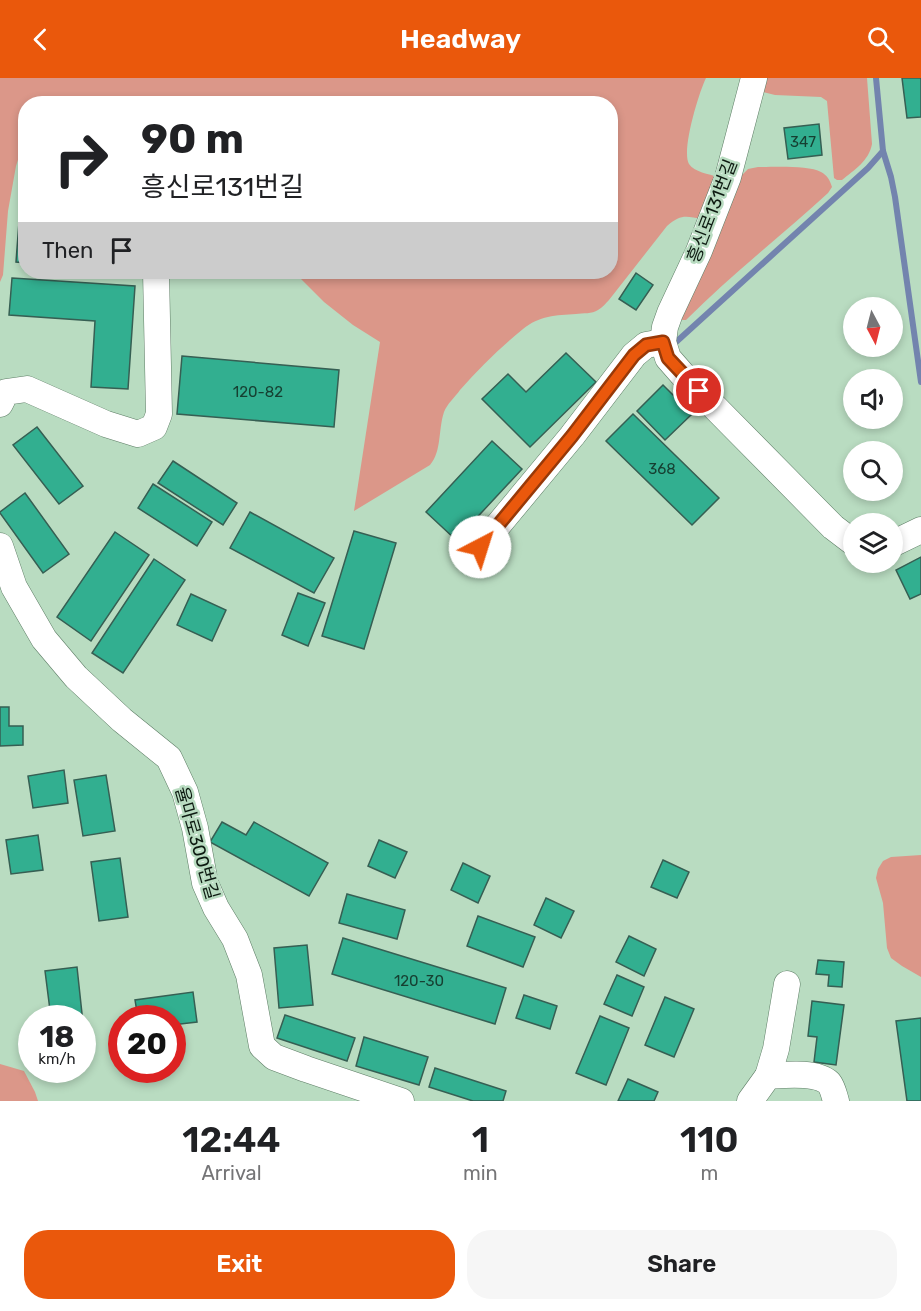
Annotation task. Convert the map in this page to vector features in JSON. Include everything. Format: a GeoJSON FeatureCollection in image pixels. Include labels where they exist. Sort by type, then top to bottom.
{"type":"FeatureCollection","features":[{"type":"Feature","properties":{"kind":"lane","name":"흥신로131번길"},"geometry":{"type":"LineString","coordinates":[[663,342],[670,313],[699,251],[728,177],[754,78]]}},
{"type":"Feature","properties":{"kind":"lane"},"geometry":{"type":"LineString","coordinates":[[0,404],[6,392],[27,389],[106,424],[138,434],[154,427],[159,414],[156,279]]}},
{"type":"Feature","properties":{"kind":"lane"},"geometry":{"type":"LineString","coordinates":[[480,547],[572,436],[634,355],[646,345],[663,342],[668,358],[682,374],[843,535]]}},
{"type":"Feature","properties":{"kind":"lane"},"geometry":{"type":"LineString","coordinates":[[903,539],[921,530]]}},
{"type":"Feature","properties":{"kind":"lane","name":"율마로300번길"},"geometry":{"type":"LineString","coordinates":[[0,546],[14,587],[44,639],[76,677],[122,720],[169,758],[185,792],[195,828],[205,883],[216,908],[235,939],[249,975],[262,1046],[274,1057],[401,1101]]}},
{"type":"Feature","properties":{"kind":"lane"},"geometry":{"type":"LineString","coordinates":[[750,1101],[768,1076],[776,1049],[787,984]]}},
{"type":"Feature","properties":{"kind":"lane"},"geometry":{"type":"LineString","coordinates":[[768,1076],[802,1075],[821,1078],[829,1083],[836,1101]]}},
{"type":"Feature","properties":{"kind":"shaded area"},"geometry":{"type":"Polygon","coordinates":[[[0,78],[706,78],[692,121],[687,147],[689,164],[694,169],[718,177],[703,219],[684,217],[676,219],[667,226],[609,300],[596,311],[542,319],[529,325],[515,336],[490,358],[447,406],[442,419],[438,447],[430,465],[354,511],[380,342],[353,325],[324,302],[301,279],[618,279],[618,96],[18,96],[18,160],[8,211],[3,275],[0,282],[0,78]]]}},
{"type":"Feature","properties":{"kind":"shaded area"},"geometry":{"type":"Polygon","coordinates":[[[762,78],[867,78],[872,144],[868,155],[842,180],[834,178],[827,101],[821,97],[775,95],[763,92],[762,78]]]}},
{"type":"Feature","properties":{"kind":"shaded area"},"geometry":{"type":"Polygon","coordinates":[[[758,167],[808,168],[827,176],[832,187],[686,320],[681,320],[680,314],[742,175],[748,169],[758,167]]]}},
{"type":"Feature","properties":{"kind":"shaded area"},"geometry":{"type":"Polygon","coordinates":[[[921,855],[921,977],[891,958],[887,948],[883,903],[876,878],[883,861],[891,857],[921,855]]]}},
{"type":"Feature","properties":{"kind":"shaded area"},"geometry":{"type":"Polygon","coordinates":[[[0,1064],[18,1069],[18,1083],[30,1083],[38,1101],[0,1101],[0,1064]]]}},
{"type":"Feature","properties":{"kind":"building"},"geometry":{"type":"Polygon","coordinates":[[[902,78],[921,78],[921,117],[907,118],[902,78]]]}},
{"type":"Feature","properties":{"kind":"building"},"geometry":{"type":"Polygon","coordinates":[[[819,124],[822,155],[788,159],[784,128],[819,124]]]}},
{"type":"Feature","properties":{"kind":"building"},"geometry":{"type":"Polygon","coordinates":[[[18,235],[18,262],[16,262],[18,235]]]}},
{"type":"Feature","properties":{"kind":"building"},"geometry":{"type":"Polygon","coordinates":[[[636,273],[653,285],[636,310],[619,299],[636,273]]]}},
{"type":"Feature","properties":{"kind":"building"},"geometry":{"type":"Polygon","coordinates":[[[12,278],[135,286],[128,389],[91,387],[95,321],[9,315],[12,278]]]}},
{"type":"Feature","properties":{"kind":"building"},"geometry":{"type":"Polygon","coordinates":[[[566,353],[596,382],[530,447],[482,399],[508,374],[526,392],[566,353]]]}},
{"type":"Feature","properties":{"kind":"building"},"geometry":{"type":"Polygon","coordinates":[[[182,356],[339,370],[334,427],[177,414],[182,356]]]}},
{"type":"Feature","properties":{"kind":"building"},"geometry":{"type":"Polygon","coordinates":[[[663,385],[692,414],[665,440],[637,411],[663,385]]]}},
{"type":"Feature","properties":{"kind":"building"},"geometry":{"type":"Polygon","coordinates":[[[633,414],[719,498],[692,525],[606,441],[633,414]]]}},
{"type":"Feature","properties":{"kind":"building"},"geometry":{"type":"Polygon","coordinates":[[[37,427],[83,486],[59,504],[13,445],[37,427]]]}},
{"type":"Feature","properties":{"kind":"building"},"geometry":{"type":"Polygon","coordinates":[[[492,441],[522,469],[456,540],[426,512],[492,441]]]}},
{"type":"Feature","properties":{"kind":"building"},"geometry":{"type":"Polygon","coordinates":[[[173,461],[237,503],[223,525],[158,483],[173,461]]]}},
{"type":"Feature","properties":{"kind":"building"},"geometry":{"type":"Polygon","coordinates":[[[153,484],[212,522],[197,546],[138,508],[153,484]]]}},
{"type":"Feature","properties":{"kind":"building"},"geometry":{"type":"Polygon","coordinates":[[[25,493],[69,554],[43,573],[0,513],[25,493]]]}},
{"type":"Feature","properties":{"kind":"building"},"geometry":{"type":"Polygon","coordinates":[[[250,512],[334,558],[314,593],[230,548],[250,512]]]}},
{"type":"Feature","properties":{"kind":"building"},"geometry":{"type":"Polygon","coordinates":[[[354,531],[396,543],[364,649],[322,636],[354,531]]]}},
{"type":"Feature","properties":{"kind":"building"},"geometry":{"type":"Polygon","coordinates":[[[115,532],[149,555],[91,641],[57,617],[115,532]]]}},
{"type":"Feature","properties":{"kind":"building"},"geometry":{"type":"Polygon","coordinates":[[[921,557],[921,594],[910,599],[897,573],[903,573],[903,566],[921,557]]]}},
{"type":"Feature","properties":{"kind":"building"},"geometry":{"type":"Polygon","coordinates":[[[154,559],[185,580],[123,673],[92,653],[154,559]]]}},
{"type":"Feature","properties":{"kind":"building"},"geometry":{"type":"Polygon","coordinates":[[[298,593],[325,603],[308,646],[282,635],[298,593]]]}},
{"type":"Feature","properties":{"kind":"building"},"geometry":{"type":"Polygon","coordinates":[[[191,594],[226,610],[212,641],[177,625],[191,594]]]}},
{"type":"Feature","properties":{"kind":"building"},"geometry":{"type":"Polygon","coordinates":[[[0,707],[9,707],[9,726],[23,726],[23,745],[0,746],[0,707]]]}},
{"type":"Feature","properties":{"kind":"building"},"geometry":{"type":"Polygon","coordinates":[[[64,770],[68,803],[33,808],[28,776],[64,770]]]}},
{"type":"Feature","properties":{"kind":"building"},"geometry":{"type":"Polygon","coordinates":[[[106,775],[115,831],[83,836],[74,780],[106,775]]]}},
{"type":"Feature","properties":{"kind":"building"},"geometry":{"type":"Polygon","coordinates":[[[222,822],[246,835],[254,822],[328,863],[309,896],[210,842],[222,822]]]}},
{"type":"Feature","properties":{"kind":"building"},"geometry":{"type":"Polygon","coordinates":[[[38,835],[43,870],[11,874],[6,840],[38,835]]]}},
{"type":"Feature","properties":{"kind":"building"},"geometry":{"type":"Polygon","coordinates":[[[379,840],[407,852],[395,878],[368,866],[379,840]]]}},
{"type":"Feature","properties":{"kind":"building"},"geometry":{"type":"Polygon","coordinates":[[[120,858],[128,917],[99,921],[91,862],[120,858]]]}},
{"type":"Feature","properties":{"kind":"building"},"geometry":{"type":"Polygon","coordinates":[[[663,860],[689,872],[677,898],[651,887],[663,860]]]}},
{"type":"Feature","properties":{"kind":"building"},"geometry":{"type":"Polygon","coordinates":[[[463,863],[490,876],[478,903],[451,890],[463,863]]]}},
{"type":"Feature","properties":{"kind":"building"},"geometry":{"type":"Polygon","coordinates":[[[347,894],[405,910],[397,939],[339,923],[347,894]]]}},
{"type":"Feature","properties":{"kind":"building"},"geometry":{"type":"Polygon","coordinates":[[[546,898],[574,911],[561,938],[534,925],[546,898]]]}},
{"type":"Feature","properties":{"kind":"building"},"geometry":{"type":"Polygon","coordinates":[[[478,916],[535,937],[523,967],[467,946],[478,916]]]}},
{"type":"Feature","properties":{"kind":"building"},"geometry":{"type":"Polygon","coordinates":[[[629,936],[656,949],[644,976],[616,962],[629,936]]]}},
{"type":"Feature","properties":{"kind":"building"},"geometry":{"type":"Polygon","coordinates":[[[343,938],[506,988],[495,1024],[332,974],[343,938]]]}},
{"type":"Feature","properties":{"kind":"building"},"geometry":{"type":"Polygon","coordinates":[[[307,945],[313,1005],[279,1008],[274,948],[307,945]]]}},
{"type":"Feature","properties":{"kind":"building"},"geometry":{"type":"Polygon","coordinates":[[[818,960],[844,962],[842,987],[828,986],[829,975],[816,974],[818,960]]]}},
{"type":"Feature","properties":{"kind":"building"},"geometry":{"type":"Polygon","coordinates":[[[77,967],[81,1005],[49,1005],[45,971],[77,967]]]}},
{"type":"Feature","properties":{"kind":"building"},"geometry":{"type":"Polygon","coordinates":[[[617,975],[644,987],[632,1016],[604,1004],[617,975]]]}},
{"type":"Feature","properties":{"kind":"building"},"geometry":{"type":"Polygon","coordinates":[[[193,992],[197,1022],[186,1023],[186,1005],[136,1005],[135,1000],[193,992]]]}},
{"type":"Feature","properties":{"kind":"building"},"geometry":{"type":"Polygon","coordinates":[[[524,995],[557,1006],[550,1029],[516,1018],[524,995]]]}},
{"type":"Feature","properties":{"kind":"building"},"geometry":{"type":"Polygon","coordinates":[[[665,997],[694,1009],[674,1057],[645,1045],[665,997]]]}},
{"type":"Feature","properties":{"kind":"building"},"geometry":{"type":"Polygon","coordinates":[[[812,1001],[844,1005],[836,1065],[814,1062],[817,1037],[808,1036],[812,1001]]]}},
{"type":"Feature","properties":{"kind":"building"},"geometry":{"type":"Polygon","coordinates":[[[285,1015],[355,1038],[347,1061],[277,1038],[285,1015]]]}},
{"type":"Feature","properties":{"kind":"building"},"geometry":{"type":"Polygon","coordinates":[[[600,1016],[629,1028],[606,1085],[576,1073],[600,1016]]]}},
{"type":"Feature","properties":{"kind":"building"},"geometry":{"type":"Polygon","coordinates":[[[921,1018],[921,1101],[907,1101],[896,1021],[921,1018]]]}},
{"type":"Feature","properties":{"kind":"building"},"geometry":{"type":"Polygon","coordinates":[[[364,1037],[428,1057],[419,1085],[356,1066],[364,1037]]]}},
{"type":"Feature","properties":{"kind":"building"},"geometry":{"type":"Polygon","coordinates":[[[435,1068],[506,1091],[503,1101],[473,1101],[429,1087],[435,1068]]]}},
{"type":"Feature","properties":{"kind":"building"},"geometry":{"type":"Polygon","coordinates":[[[628,1079],[658,1092],[654,1101],[618,1101],[628,1079]]]}},
{"type":"Feature","properties":{"kind":"waterway"},"geometry":{"type":"LineString","coordinates":[[675,343],[868,168],[883,151],[876,78]]}},
{"type":"Feature","properties":{"kind":"waterway"},"geometry":{"type":"LineString","coordinates":[[883,151],[895,197],[921,382]]}},
{"type":"Feature","properties":{"kind":"route"},"geometry":{"type":"LineString","coordinates":[[480,547],[572,436],[619,373],[646,345],[663,342],[668,358],[699,391]]}}]}
